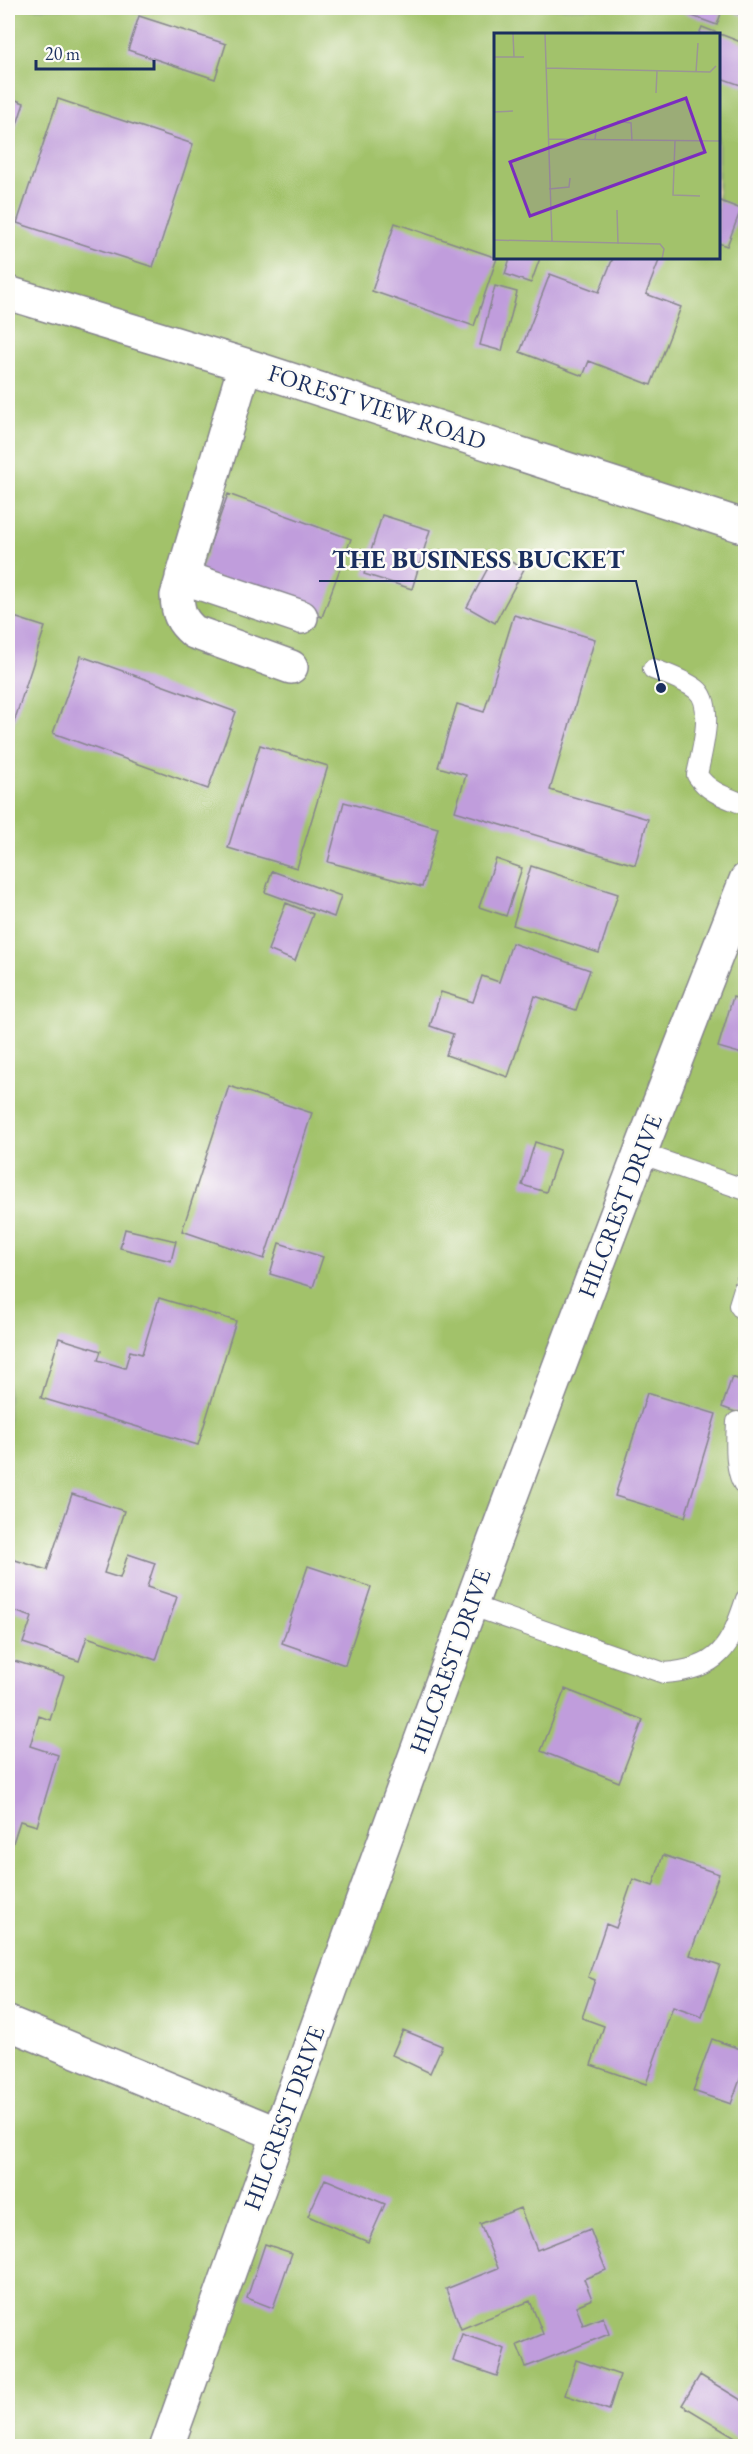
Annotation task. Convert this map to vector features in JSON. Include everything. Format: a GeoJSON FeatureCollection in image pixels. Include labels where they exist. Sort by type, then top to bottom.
{"type":"FeatureCollection","features":[{"type":"Feature","properties":{"kind":"street","name":"FOREST VIEW ROAD"},"geometry":{"type":"LineString","coordinates":[[8,293],[245,365],[746,526]]}},
{"type":"Feature","properties":{"kind":"street"},"geometry":{"type":"LineString","coordinates":[[245,365],[182,577],[177,596],[178,612],[183,623],[194,632],[291,667]]}},
{"type":"Feature","properties":{"kind":"street"},"geometry":{"type":"LineString","coordinates":[[182,577],[301,617]]}},
{"type":"Feature","properties":{"kind":"street","name":"HILCREST DRIVE"},"geometry":{"type":"LineString","coordinates":[[167,2446],[549,1388],[746,880]]}},
{"type":"Feature","properties":{"kind":"street"},"geometry":{"type":"LineString","coordinates":[[8,2023],[278,2134]]}},
{"type":"Feature","properties":{"kind":"lane"},"geometry":{"type":"LineString","coordinates":[[653,669],[686,682],[699,691],[706,705],[706,723],[697,775],[713,792],[746,805]]}},
{"type":"Feature","properties":{"kind":"lane"},"geometry":{"type":"LineString","coordinates":[[640,1153],[746,1190]]}},
{"type":"Feature","properties":{"kind":"lane"},"geometry":{"type":"LineString","coordinates":[[746,1282],[739,1305],[746,1314]]}},
{"type":"Feature","properties":{"kind":"lane"},"geometry":{"type":"LineString","coordinates":[[737,1422],[735,1441],[740,1481],[746,1487]]}},
{"type":"Feature","properties":{"kind":"lane"},"geometry":{"type":"LineString","coordinates":[[470,1605],[664,1673],[686,1672],[720,1655],[733,1637],[746,1599]]}},
{"type":"Feature","properties":{"kind":"green space"},"geometry":{"type":"Polygon","coordinates":[[[8,8],[745,8],[745,2446],[8,2446],[8,8]]]}},
{"type":"Feature","properties":{"kind":"building"},"geometry":{"type":"Polygon","coordinates":[[[682,8],[723,8],[717,25],[681,12],[682,8]]]}},
{"type":"Feature","properties":{"kind":"building"},"geometry":{"type":"Polygon","coordinates":[[[723,8],[746,8],[746,17],[723,8]]]}},
{"type":"Feature","properties":{"kind":"building"},"geometry":{"type":"Polygon","coordinates":[[[139,16],[226,44],[215,79],[128,50],[139,16]]]}},
{"type":"Feature","properties":{"kind":"building"},"geometry":{"type":"Polygon","coordinates":[[[702,27],[718,33],[699,33],[702,27]]]}},
{"type":"Feature","properties":{"kind":"building"},"geometry":{"type":"Polygon","coordinates":[[[720,34],[746,44],[746,87],[720,78],[720,34]]]}},
{"type":"Feature","properties":{"kind":"building"},"geometry":{"type":"Polygon","coordinates":[[[8,97],[24,103],[8,152],[8,97]]]}},
{"type":"Feature","properties":{"kind":"building"},"geometry":{"type":"Polygon","coordinates":[[[58,99],[193,144],[153,267],[17,223],[58,99]]]}},
{"type":"Feature","properties":{"kind":"building"},"geometry":{"type":"Polygon","coordinates":[[[720,201],[741,209],[727,246],[720,244],[720,201]]]}},
{"type":"Feature","properties":{"kind":"building"},"geometry":{"type":"Polygon","coordinates":[[[395,223],[494,257],[494,260],[496,260],[474,326],[372,291],[395,223]]]}},
{"type":"Feature","properties":{"kind":"building"},"geometry":{"type":"Polygon","coordinates":[[[509,260],[539,260],[531,283],[505,274],[509,260]]]}},
{"type":"Feature","properties":{"kind":"building"},"geometry":{"type":"Polygon","coordinates":[[[612,260],[659,260],[646,294],[681,307],[651,385],[589,361],[583,376],[520,352],[550,274],[599,292],[612,260]]]}},
{"type":"Feature","properties":{"kind":"building"},"geometry":{"type":"Polygon","coordinates":[[[495,286],[517,292],[502,351],[480,345],[495,286]]]}},
{"type":"Feature","properties":{"kind":"building"},"geometry":{"type":"Polygon","coordinates":[[[228,494],[351,539],[322,617],[200,572],[228,494]]]}},
{"type":"Feature","properties":{"kind":"building"},"geometry":{"type":"Polygon","coordinates":[[[382,515],[430,530],[412,589],[364,574],[382,515]]]}},
{"type":"Feature","properties":{"kind":"building"},"geometry":{"type":"Polygon","coordinates":[[[496,553],[524,569],[495,623],[467,607],[496,553]]]}},
{"type":"Feature","properties":{"kind":"building"},"geometry":{"type":"Polygon","coordinates":[[[8,615],[45,627],[13,725],[8,723],[8,615]]]}},
{"type":"Feature","properties":{"kind":"building"},"geometry":{"type":"Polygon","coordinates":[[[514,615],[595,639],[550,790],[648,819],[635,865],[455,811],[466,775],[438,767],[457,704],[484,712],[514,615]]]}},
{"type":"Feature","properties":{"kind":"building"},"geometry":{"type":"Polygon","coordinates":[[[81,656],[236,712],[208,789],[53,733],[81,656]]]}},
{"type":"Feature","properties":{"kind":"building"},"geometry":{"type":"Polygon","coordinates":[[[260,745],[328,766],[297,868],[228,848],[260,745]]]}},
{"type":"Feature","properties":{"kind":"building"},"geometry":{"type":"Polygon","coordinates":[[[344,802],[438,828],[422,887],[328,862],[344,802]]]}},
{"type":"Feature","properties":{"kind":"building"},"geometry":{"type":"Polygon","coordinates":[[[496,859],[522,868],[506,916],[479,907],[496,859]]]}},
{"type":"Feature","properties":{"kind":"building"},"geometry":{"type":"Polygon","coordinates":[[[531,866],[618,894],[599,953],[513,925],[531,866]]]}},
{"type":"Feature","properties":{"kind":"building"},"geometry":{"type":"Polygon","coordinates":[[[272,871],[341,896],[334,917],[265,892],[272,871]]]}},
{"type":"Feature","properties":{"kind":"building"},"geometry":{"type":"Polygon","coordinates":[[[286,903],[313,914],[295,961],[268,950],[286,903]]]}},
{"type":"Feature","properties":{"kind":"building"},"geometry":{"type":"Polygon","coordinates":[[[512,943],[590,970],[576,1010],[535,996],[508,1077],[446,1055],[453,1034],[430,1026],[441,992],[473,1002],[482,976],[499,982],[512,943]]]}},
{"type":"Feature","properties":{"kind":"building"},"geometry":{"type":"Polygon","coordinates":[[[733,997],[746,1001],[746,1055],[718,1047],[733,997]]]}},
{"type":"Feature","properties":{"kind":"building"},"geometry":{"type":"Polygon","coordinates":[[[229,1086],[312,1113],[264,1259],[182,1231],[229,1086]]]}},
{"type":"Feature","properties":{"kind":"building"},"geometry":{"type":"Polygon","coordinates":[[[535,1142],[560,1150],[546,1192],[522,1185],[535,1142]]]}},
{"type":"Feature","properties":{"kind":"building"},"geometry":{"type":"Polygon","coordinates":[[[125,1229],[176,1241],[171,1261],[120,1248],[125,1229]]]}},
{"type":"Feature","properties":{"kind":"building"},"geometry":{"type":"Polygon","coordinates":[[[279,1243],[323,1257],[313,1287],[270,1274],[279,1243]]]}},
{"type":"Feature","properties":{"kind":"building"},"geometry":{"type":"Polygon","coordinates":[[[159,1298],[236,1321],[198,1445],[41,1398],[59,1338],[101,1351],[98,1360],[125,1368],[130,1351],[142,1354],[159,1298]]]}},
{"type":"Feature","properties":{"kind":"building"},"geometry":{"type":"Polygon","coordinates":[[[732,1377],[746,1382],[746,1416],[722,1407],[732,1377]]]}},
{"type":"Feature","properties":{"kind":"building"},"geometry":{"type":"Polygon","coordinates":[[[647,1393],[716,1414],[685,1517],[615,1496],[647,1393]]]}},
{"type":"Feature","properties":{"kind":"building"},"geometry":{"type":"Polygon","coordinates":[[[72,1494],[124,1511],[104,1573],[120,1578],[128,1554],[155,1563],[147,1587],[177,1597],[156,1660],[87,1637],[79,1661],[23,1643],[32,1617],[8,1609],[8,1572],[12,1559],[47,1570],[72,1494]]]}},
{"type":"Feature","properties":{"kind":"building"},"geometry":{"type":"Polygon","coordinates":[[[308,1566],[371,1587],[345,1665],[282,1643],[308,1566]]]}},
{"type":"Feature","properties":{"kind":"building"},"geometry":{"type":"Polygon","coordinates":[[[8,1659],[64,1676],[50,1720],[39,1716],[30,1746],[58,1755],[37,1826],[20,1821],[12,1846],[8,1844],[8,1659]]]}},
{"type":"Feature","properties":{"kind":"building"},"geometry":{"type":"Polygon","coordinates":[[[565,1689],[643,1720],[619,1782],[541,1751],[565,1689]]]}},
{"type":"Feature","properties":{"kind":"building"},"geometry":{"type":"Polygon","coordinates":[[[663,1855],[719,1874],[690,1955],[720,1965],[702,2017],[673,2007],[646,2084],[591,2065],[604,2026],[582,2018],[595,1980],[588,1977],[606,1924],[616,1928],[633,1879],[653,1886],[663,1855]]]}},
{"type":"Feature","properties":{"kind":"building"},"geometry":{"type":"Polygon","coordinates":[[[403,2030],[442,2046],[430,2073],[392,2055],[403,2030]]]}},
{"type":"Feature","properties":{"kind":"building"},"geometry":{"type":"Polygon","coordinates":[[[712,2039],[746,2051],[746,2063],[731,2104],[693,2091],[712,2039]]]}},
{"type":"Feature","properties":{"kind":"building"},"geometry":{"type":"Polygon","coordinates":[[[325,2179],[385,2204],[368,2242],[308,2216],[325,2179]]]}},
{"type":"Feature","properties":{"kind":"building"},"geometry":{"type":"Polygon","coordinates":[[[520,2208],[537,2250],[590,2229],[606,2270],[584,2279],[592,2299],[576,2306],[583,2325],[603,2317],[609,2334],[526,2367],[517,2345],[543,2334],[530,2301],[461,2329],[446,2289],[498,2268],[480,2224],[520,2208]]]}},
{"type":"Feature","properties":{"kind":"building"},"geometry":{"type":"Polygon","coordinates":[[[265,2244],[292,2253],[273,2308],[247,2298],[265,2244]]]}},
{"type":"Feature","properties":{"kind":"building"},"geometry":{"type":"Polygon","coordinates":[[[462,2334],[505,2349],[497,2376],[453,2361],[462,2334]]]}},
{"type":"Feature","properties":{"kind":"building"},"geometry":{"type":"Polygon","coordinates":[[[576,2360],[620,2375],[609,2410],[565,2395],[576,2360]]]}},
{"type":"Feature","properties":{"kind":"building"},"geometry":{"type":"Polygon","coordinates":[[[700,2375],[746,2403],[746,2431],[740,2440],[682,2405],[700,2375]]]}},
{"type":"Feature","properties":{"kind":"place","name":"THE BUSINESS BUCKET"},"geometry":{"type":"Point","coordinates":[661,688]}}]}
